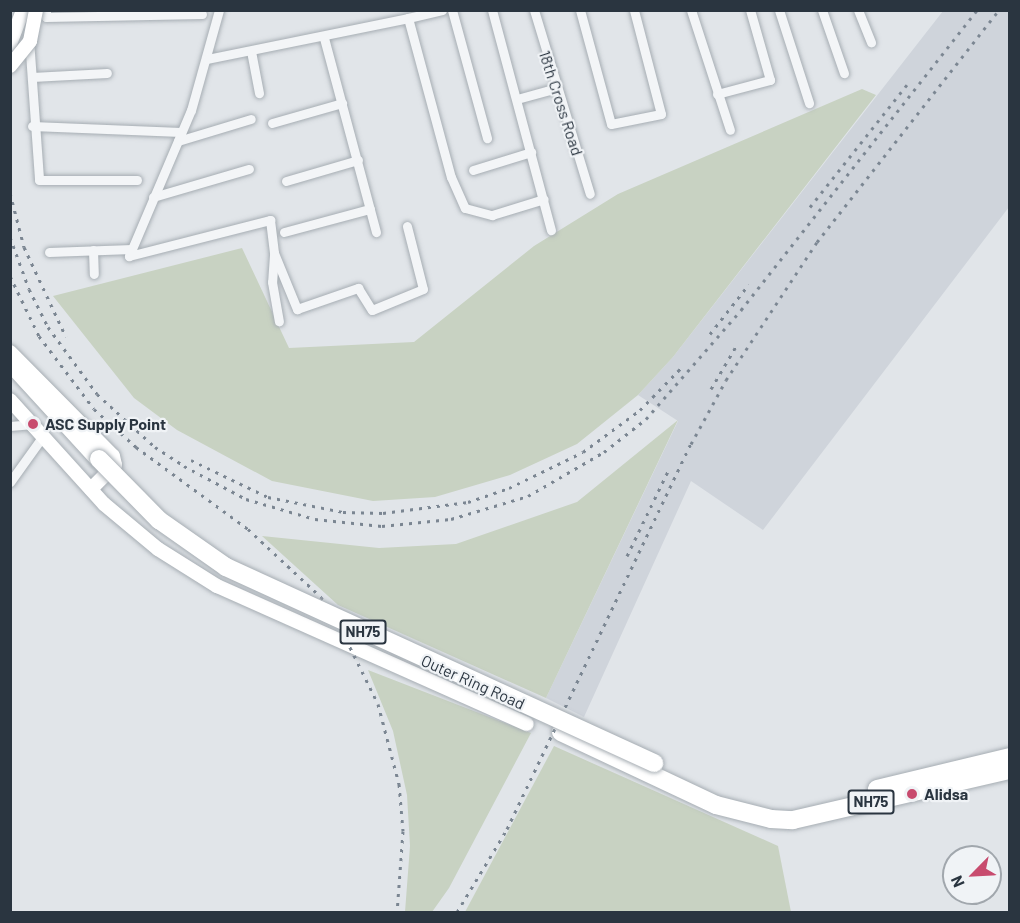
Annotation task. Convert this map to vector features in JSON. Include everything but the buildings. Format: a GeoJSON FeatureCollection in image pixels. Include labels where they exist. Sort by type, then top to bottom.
{"type":"FeatureCollection","features":[{"type":"Feature","properties":{"kind":"highway","name":"Outer Ring Road"},"geometry":{"type":"LineString","coordinates":[[10,363],[96,462]]}},
{"type":"Feature","properties":{"kind":"highway","name":"Outer Ring Road"},"geometry":{"type":"LineString","coordinates":[[10,374],[96,462],[159,520],[226,567],[652,768],[738,813],[793,820],[1010,770]]}},
{"type":"Feature","properties":{"kind":"highway","name":"Outer Ring Road"},"geometry":{"type":"LineString","coordinates":[[652,768],[740,804],[771,811],[803,808],[1010,757]]}},
{"type":"Feature","properties":{"kind":"street"},"geometry":{"type":"LineString","coordinates":[[10,44],[23,10]]}},
{"type":"Feature","properties":{"kind":"street"},"geometry":{"type":"LineString","coordinates":[[219,10],[207,59],[180,136],[129,256],[270,220],[274,253],[272,282],[279,321]]}},
{"type":"Feature","properties":{"kind":"street"},"geometry":{"type":"LineString","coordinates":[[207,59],[324,38],[442,10]]}},
{"type":"Feature","properties":{"kind":"street"},"geometry":{"type":"LineString","coordinates":[[452,10],[487,138]]}},
{"type":"Feature","properties":{"kind":"street"},"geometry":{"type":"LineString","coordinates":[[492,10],[551,230]]}},
{"type":"Feature","properties":{"kind":"street","name":"18th Cross Road"},"geometry":{"type":"LineString","coordinates":[[534,10],[590,194]]}},
{"type":"Feature","properties":{"kind":"street"},"geometry":{"type":"LineString","coordinates":[[580,10],[611,124],[661,114],[633,10]]}},
{"type":"Feature","properties":{"kind":"street"},"geometry":{"type":"LineString","coordinates":[[691,10],[730,130]]}},
{"type":"Feature","properties":{"kind":"street"},"geometry":{"type":"LineString","coordinates":[[717,94],[770,80],[750,10]]}},
{"type":"Feature","properties":{"kind":"street"},"geometry":{"type":"LineString","coordinates":[[779,10],[809,103]]}},
{"type":"Feature","properties":{"kind":"street"},"geometry":{"type":"LineString","coordinates":[[822,10],[844,73]]}},
{"type":"Feature","properties":{"kind":"street"},"geometry":{"type":"LineString","coordinates":[[858,10],[871,43]]}},
{"type":"Feature","properties":{"kind":"street"},"geometry":{"type":"LineString","coordinates":[[10,66],[30,41],[43,13]]}},
{"type":"Feature","properties":{"kind":"street"},"geometry":{"type":"LineString","coordinates":[[137,180],[39,180],[32,126],[32,77],[28,23],[43,13],[202,14]]}},
{"type":"Feature","properties":{"kind":"street"},"geometry":{"type":"LineString","coordinates":[[408,18],[451,177],[465,208],[492,215],[544,199]]}},
{"type":"Feature","properties":{"kind":"street"},"geometry":{"type":"LineString","coordinates":[[324,38],[376,232]]}},
{"type":"Feature","properties":{"kind":"street"},"geometry":{"type":"LineString","coordinates":[[251,51],[259,93]]}},
{"type":"Feature","properties":{"kind":"street"},"geometry":{"type":"LineString","coordinates":[[32,77],[107,73]]}},
{"type":"Feature","properties":{"kind":"street"},"geometry":{"type":"LineString","coordinates":[[517,99],[557,88]]}},
{"type":"Feature","properties":{"kind":"street"},"geometry":{"type":"LineString","coordinates":[[272,123],[342,103]]}},
{"type":"Feature","properties":{"kind":"street"},"geometry":{"type":"LineString","coordinates":[[32,126],[180,136],[251,119]]}},
{"type":"Feature","properties":{"kind":"street"},"geometry":{"type":"LineString","coordinates":[[473,170],[531,152]]}},
{"type":"Feature","properties":{"kind":"street"},"geometry":{"type":"LineString","coordinates":[[286,181],[358,160]]}},
{"type":"Feature","properties":{"kind":"street"},"geometry":{"type":"LineString","coordinates":[[153,197],[249,169]]}},
{"type":"Feature","properties":{"kind":"street"},"geometry":{"type":"LineString","coordinates":[[284,232],[370,209]]}},
{"type":"Feature","properties":{"kind":"street"},"geometry":{"type":"LineString","coordinates":[[274,253],[297,309],[358,288],[372,310],[423,289],[407,226]]}},
{"type":"Feature","properties":{"kind":"street"},"geometry":{"type":"LineString","coordinates":[[49,252],[132,249]]}},
{"type":"Feature","properties":{"kind":"street"},"geometry":{"type":"LineString","coordinates":[[93,250],[94,274]]}},
{"type":"Feature","properties":{"kind":"street"},"geometry":{"type":"LineString","coordinates":[[10,352],[113,456],[115,465],[91,489]]}},
{"type":"Feature","properties":{"kind":"street"},"geometry":{"type":"LineString","coordinates":[[10,400],[91,489],[158,549],[217,586],[527,724]]}},
{"type":"Feature","properties":{"kind":"street"},"geometry":{"type":"LineString","coordinates":[[10,426],[33,424]]}},
{"type":"Feature","properties":{"kind":"street"},"geometry":{"type":"LineString","coordinates":[[10,482],[43,436]]}},
{"type":"Feature","properties":{"kind":"shaded area"},"geometry":{"type":"Polygon","coordinates":[[[943,11],[1009,11],[1009,207],[763,530],[691,481],[584,717],[546,698],[678,421],[638,395],[673,357],[943,11]]]}},
{"type":"Feature","properties":{"kind":"green space"},"geometry":{"type":"Polygon","coordinates":[[[862,89],[876,95],[673,357],[638,395],[577,444],[510,475],[435,497],[373,501],[272,481],[177,430],[134,398],[53,296],[242,248],[289,348],[414,342],[534,246],[618,194],[862,89]]]}},
{"type":"Feature","properties":{"kind":"green space"},"geometry":{"type":"Polygon","coordinates":[[[678,420],[546,698],[338,605],[262,536],[379,548],[456,544],[577,502],[678,420]]]}},
{"type":"Feature","properties":{"kind":"green space"},"geometry":{"type":"Polygon","coordinates":[[[368,670],[531,733],[449,888],[432,912],[405,912],[410,846],[407,795],[393,731],[368,670]]]}},
{"type":"Feature","properties":{"kind":"green space"},"geometry":{"type":"Polygon","coordinates":[[[554,746],[778,846],[791,912],[465,912],[554,746]]]}},
{"type":"Feature","properties":{"kind":"railway"},"geometry":{"type":"LineString","coordinates":[[10,237],[29,289],[48,327],[97,394],[155,447],[184,466],[246,499],[315,519],[382,526],[451,519],[528,496],[604,452],[646,419],[741,310],[977,10]]}},
{"type":"Feature","properties":{"kind":"railway"},"geometry":{"type":"LineString","coordinates":[[457,912],[507,829],[691,444],[726,380],[817,242],[999,10]]}},
{"type":"Feature","properties":{"kind":"railway"},"geometry":{"type":"LineString","coordinates":[[810,207],[909,82]]}},
{"type":"Feature","properties":{"kind":"railway"},"geometry":{"type":"LineString","coordinates":[[10,193],[24,247],[66,337]]}},
{"type":"Feature","properties":{"kind":"railway"},"geometry":{"type":"LineString","coordinates":[[10,276],[39,336],[94,409],[136,447],[248,529],[321,597],[338,623],[378,704],[399,784],[403,831],[397,912]]}},
{"type":"Feature","properties":{"kind":"railway"},"geometry":{"type":"LineString","coordinates":[[710,334],[749,284]]}},
{"type":"Feature","properties":{"kind":"railway"},"geometry":{"type":"LineString","coordinates":[[711,389],[738,343]]}},
{"type":"Feature","properties":{"kind":"railway"},"geometry":{"type":"LineString","coordinates":[[191,460],[268,497],[343,512],[383,513],[468,502],[509,488],[583,452],[640,410],[683,366]]}},
{"type":"Feature","properties":{"kind":"railway"},"geometry":{"type":"LineString","coordinates":[[627,556],[669,469]]}},
{"type":"Feature","properties":{"kind":"place","name":"ASC Supply Point"},"geometry":{"type":"Point","coordinates":[33,424]}},
{"type":"Feature","properties":{"kind":"place","name":"Alidsa"},"geometry":{"type":"Point","coordinates":[912,794]}}]}
